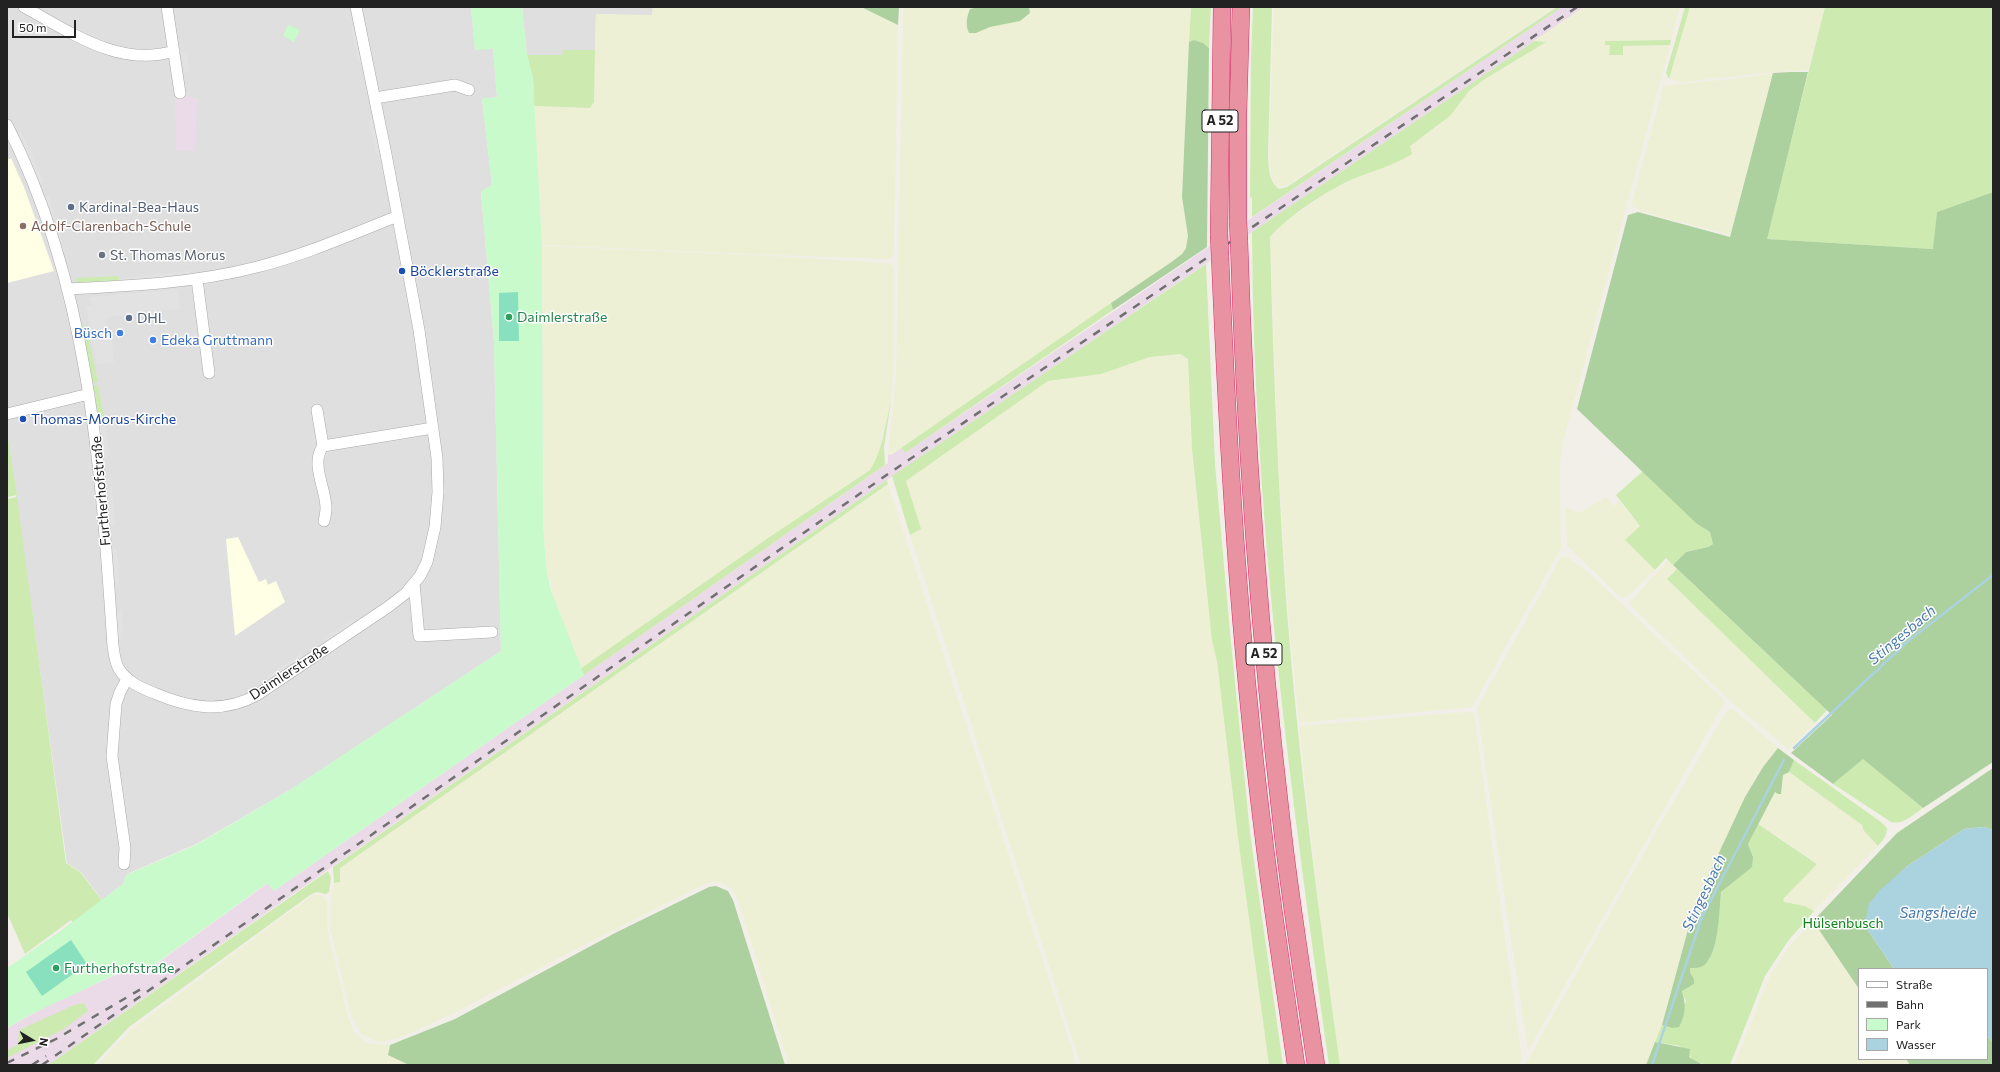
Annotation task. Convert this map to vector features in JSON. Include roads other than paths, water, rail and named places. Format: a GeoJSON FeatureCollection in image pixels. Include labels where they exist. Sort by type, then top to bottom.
{"type":"FeatureCollection","features":[{"type":"Feature","properties":{"kind":"highway","name":"A 52"},"geometry":{"type":"LineString","coordinates":[[1222,7],[1219,235],[1229,464],[1242,629],[1262,830],[1296,1065]]}},
{"type":"Feature","properties":{"kind":"highway","name":"A 52"},"geometry":{"type":"LineString","coordinates":[[1241,7],[1238,113],[1238,222],[1244,385],[1261,627],[1282,828],[1316,1065]]}},
{"type":"Feature","properties":{"kind":"street"},"geometry":{"type":"LineString","coordinates":[[24,7],[83,39],[104,48],[144,56],[154,56],[174,51]]}},
{"type":"Feature","properties":{"kind":"street"},"geometry":{"type":"LineString","coordinates":[[167,7],[180,93]]}},
{"type":"Feature","properties":{"kind":"street","name":"Daimlerstraße"},"geometry":{"type":"LineString","coordinates":[[127,679],[140,688],[184,705],[210,708],[239,704],[257,695],[388,607],[414,583],[427,562],[435,527],[438,480],[433,428],[419,330],[375,98],[356,7]]}},
{"type":"Feature","properties":{"kind":"street"},"geometry":{"type":"LineString","coordinates":[[375,98],[455,85],[469,90]]}},
{"type":"Feature","properties":{"kind":"street","name":"Furtherhofstraße"},"geometry":{"type":"LineString","coordinates":[[7,125],[34,184],[49,226],[67,290],[89,394],[100,469],[113,646],[118,668],[127,679]]}},
{"type":"Feature","properties":{"kind":"street"},"geometry":{"type":"LineString","coordinates":[[67,290],[170,283],[258,267],[398,216]]}},
{"type":"Feature","properties":{"kind":"street"},"geometry":{"type":"LineString","coordinates":[[197,279],[209,373]]}},
{"type":"Feature","properties":{"kind":"street"},"geometry":{"type":"LineString","coordinates":[[7,414],[89,394]]}},
{"type":"Feature","properties":{"kind":"street"},"geometry":{"type":"LineString","coordinates":[[317,410],[323,446],[319,452],[317,460],[326,508],[324,521]]}},
{"type":"Feature","properties":{"kind":"street"},"geometry":{"type":"LineString","coordinates":[[323,446],[433,428]]}},
{"type":"Feature","properties":{"kind":"street"},"geometry":{"type":"LineString","coordinates":[[414,583],[420,636],[492,632]]}},
{"type":"Feature","properties":{"kind":"street"},"geometry":{"type":"LineString","coordinates":[[124,864],[124,848],[112,756],[116,704],[127,679]]}},
{"type":"Feature","properties":{"kind":"water","name":"Sangsheide"},"geometry":{"type":"Polygon","coordinates":[[[1984,827],[1993,830],[1993,1042],[1988,1037],[1988,968],[1893,968],[1867,929],[1866,918],[1869,904],[1879,891],[1906,867],[1964,829],[1984,827]]]}},
{"type":"Feature","properties":{"kind":"waterway","name":"Stingesbach"},"geometry":{"type":"LineString","coordinates":[[1794,748],[1907,642],[1993,575]]}},
{"type":"Feature","properties":{"kind":"waterway","name":"Stingesbach"},"geometry":{"type":"LineString","coordinates":[[1652,1065],[1702,917],[1784,760]]}},
{"type":"Feature","properties":{"kind":"railway"},"geometry":{"type":"LineString","coordinates":[[42,1065],[888,474],[1577,7]]}},
{"type":"Feature","properties":{"kind":"railway"},"geometry":{"type":"LineString","coordinates":[[7,1063],[56,1039],[141,989]]}},
{"type":"Feature","properties":{"kind":"railway"},"geometry":{"type":"LineString","coordinates":[[32,1065],[46,1056]]}},
{"type":"Feature","properties":{"kind":"place","name":"Kardinal-Bea-Haus"},"geometry":{"type":"Point","coordinates":[71,207]}},
{"type":"Feature","properties":{"kind":"place","name":"Adolf-Clarenbach-Schule"},"geometry":{"type":"Point","coordinates":[23,226]}},
{"type":"Feature","properties":{"kind":"place","name":"St. Thomas Morus"},"geometry":{"type":"Point","coordinates":[102,255]}},
{"type":"Feature","properties":{"kind":"place","name":"Böcklerstraße"},"geometry":{"type":"Point","coordinates":[402,271]}},
{"type":"Feature","properties":{"kind":"place","name":"Daimlerstraße"},"geometry":{"type":"Point","coordinates":[509,317]}},
{"type":"Feature","properties":{"kind":"place","name":"DHL"},"geometry":{"type":"Point","coordinates":[129,318]}},
{"type":"Feature","properties":{"kind":"place","name":"Büsch"},"geometry":{"type":"Point","coordinates":[120,333]}},
{"type":"Feature","properties":{"kind":"place","name":"Edeka Gruttmann"},"geometry":{"type":"Point","coordinates":[153,340]}},
{"type":"Feature","properties":{"kind":"place","name":"Thomas-Morus-Kirche"},"geometry":{"type":"Point","coordinates":[23,419]}},
{"type":"Feature","properties":{"kind":"place","name":"Furtherhofstraße"},"geometry":{"type":"Point","coordinates":[56,968]}},
{"type":"Feature","properties":{"kind":"park label","name":"Hülsenbusch"},"geometry":{"type":"Point","coordinates":[1843,923]}}]}
